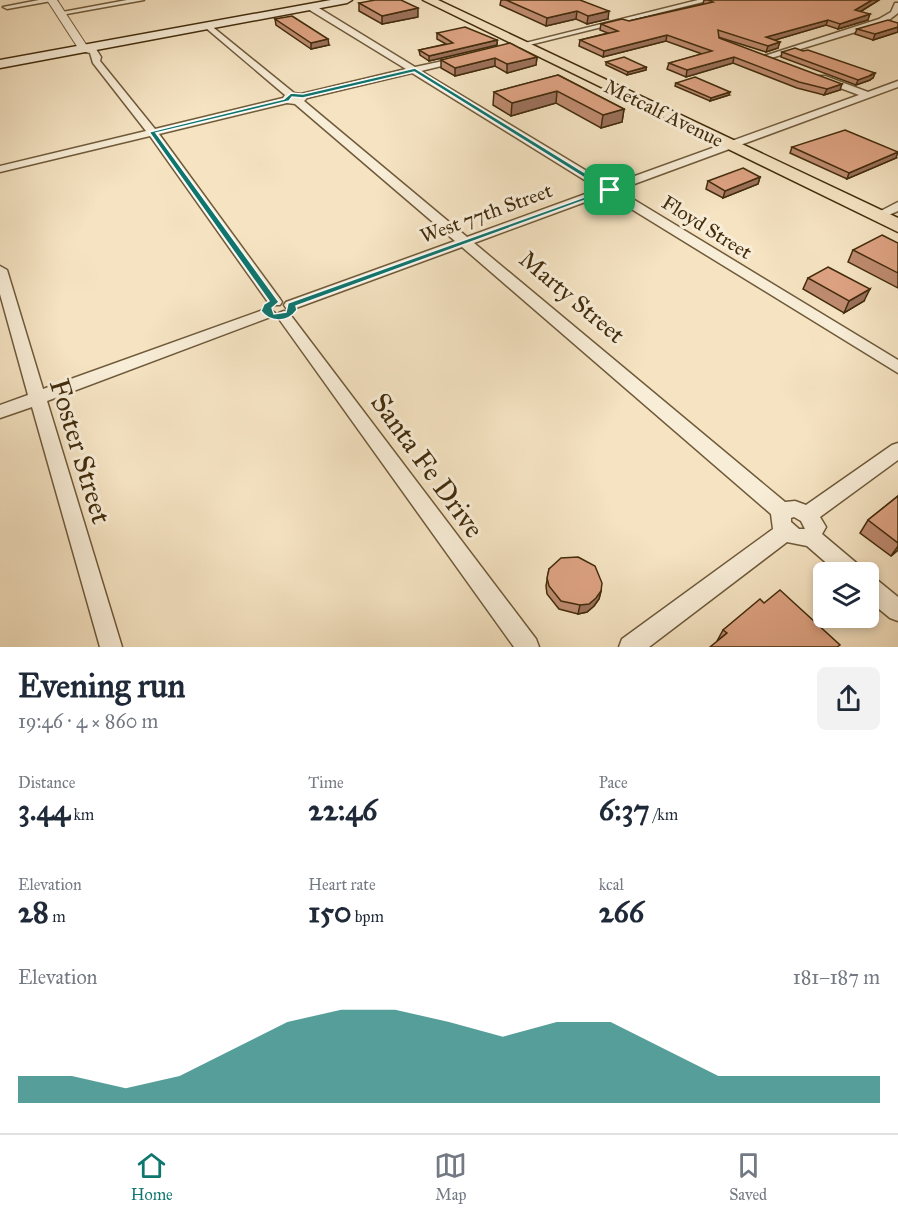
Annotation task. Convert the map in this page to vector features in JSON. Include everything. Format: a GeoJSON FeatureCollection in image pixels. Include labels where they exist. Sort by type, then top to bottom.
{"type":"FeatureCollection","features":[{"type":"Feature","properties":{"kind":"main road"},"geometry":{"type":"LineString","coordinates":[[0,64],[347,0]]}},
{"type":"Feature","properties":{"kind":"main road","name":"Metcalf Avenue"},"geometry":{"type":"LineString","coordinates":[[429,0],[898,226]]}},
{"type":"Feature","properties":{"kind":"street"},"geometry":{"type":"LineString","coordinates":[[7,7],[52,0]]}},
{"type":"Feature","properties":{"kind":"street","name":"Santa Fe Drive"},"geometry":{"type":"LineString","coordinates":[[52,0],[89,59],[96,61],[152,132],[528,647]]}},
{"type":"Feature","properties":{"kind":"street"},"geometry":{"type":"LineString","coordinates":[[61,13],[140,0]]}},
{"type":"Feature","properties":{"kind":"street"},"geometry":{"type":"LineString","coordinates":[[501,49],[707,0]]}},
{"type":"Feature","properties":{"kind":"street"},"geometry":{"type":"LineString","coordinates":[[765,57],[882,21],[894,13],[898,5]]}},
{"type":"Feature","properties":{"kind":"street","name":"Floyd Street"},"geometry":{"type":"LineString","coordinates":[[311,7],[898,367]]}},
{"type":"Feature","properties":{"kind":"street","name":"Marty Street"},"geometry":{"type":"LineString","coordinates":[[209,26],[388,180],[466,243],[785,522]]}},
{"type":"Feature","properties":{"kind":"street"},"geometry":{"type":"LineString","coordinates":[[754,53],[786,64]]}},
{"type":"Feature","properties":{"kind":"street"},"geometry":{"type":"LineString","coordinates":[[0,169],[468,57]]}},
{"type":"Feature","properties":{"kind":"street"},"geometry":{"type":"LineString","coordinates":[[818,76],[868,95]]}},
{"type":"Feature","properties":{"kind":"street","name":"West 77th Street"},"geometry":{"type":"LineString","coordinates":[[0,412],[898,84]]}},
{"type":"Feature","properties":{"kind":"street"},"geometry":{"type":"LineString","coordinates":[[876,216],[898,206]]}},
{"type":"Feature","properties":{"kind":"street","name":"Foster Street"},"geometry":{"type":"LineString","coordinates":[[0,270],[111,647]]}},
{"type":"Feature","properties":{"kind":"street"},"geometry":{"type":"LineString","coordinates":[[808,515],[898,450]]}},
{"type":"Feature","properties":{"kind":"street"},"geometry":{"type":"LineString","coordinates":[[630,647],[785,522],[795,509],[808,515],[816,527],[811,537]]}},
{"type":"Feature","properties":{"kind":"street"},"geometry":{"type":"LineString","coordinates":[[785,522],[799,538],[811,537],[840,562]]}},
{"type":"Feature","properties":{"kind":"street"},"geometry":{"type":"LineString","coordinates":[[879,595],[898,611]]}},
{"type":"Feature","properties":{"kind":"building"},"geometry":{"type":"Polygon","coordinates":[[[375,0],[401,0],[418,8],[382,16],[359,3],[375,0]]]}},
{"type":"Feature","properties":{"kind":"building"},"geometry":{"type":"Polygon","coordinates":[[[506,0],[580,0],[609,11],[588,16],[577,11],[547,18],[506,0]]]}},
{"type":"Feature","properties":{"kind":"building"},"geometry":{"type":"Polygon","coordinates":[[[708,0],[872,0],[855,10],[870,14],[840,24],[828,20],[766,37],[780,42],[768,46],[718,30],[719,38],[842,84],[827,89],[799,82],[734,57],[687,70],[669,63],[712,51],[667,35],[604,51],[580,40],[618,31],[601,24],[622,19],[629,21],[713,2],[708,0]]]}},
{"type":"Feature","properties":{"kind":"building"},"geometry":{"type":"Polygon","coordinates":[[[292,16],[328,39],[311,43],[275,19],[292,16]]]}},
{"type":"Feature","properties":{"kind":"building"},"geometry":{"type":"Polygon","coordinates":[[[888,20],[898,23],[898,27],[875,34],[857,29],[888,20]]]}},
{"type":"Feature","properties":{"kind":"building"},"geometry":{"type":"Polygon","coordinates":[[[465,27],[497,40],[429,56],[419,50],[453,43],[437,33],[465,27]]]}},
{"type":"Feature","properties":{"kind":"building"},"geometry":{"type":"Polygon","coordinates":[[[510,43],[537,57],[507,64],[495,58],[455,68],[441,60],[510,43]]]}},
{"type":"Feature","properties":{"kind":"building"},"geometry":{"type":"Polygon","coordinates":[[[795,48],[808,50],[875,73],[858,80],[782,52],[795,48]]]}},
{"type":"Feature","properties":{"kind":"building"},"geometry":{"type":"Polygon","coordinates":[[[624,57],[646,67],[628,72],[606,62],[624,57]]]}},
{"type":"Feature","properties":{"kind":"building"},"geometry":{"type":"Polygon","coordinates":[[[558,75],[624,109],[603,115],[557,91],[512,103],[494,92],[558,75]]]}},
{"type":"Feature","properties":{"kind":"building"},"geometry":{"type":"Polygon","coordinates":[[[695,77],[730,92],[711,98],[676,83],[695,77]]]}},
{"type":"Feature","properties":{"kind":"building"},"geometry":{"type":"Polygon","coordinates":[[[845,130],[898,152],[849,173],[792,147],[845,130]]]}},
{"type":"Feature","properties":{"kind":"building"},"geometry":{"type":"Polygon","coordinates":[[[743,168],[760,177],[725,191],[708,181],[743,168]]]}},
{"type":"Feature","properties":{"kind":"building"},"geometry":{"type":"Polygon","coordinates":[[[882,235],[898,243],[898,273],[853,250],[882,235]]]}},
{"type":"Feature","properties":{"kind":"building"},"geometry":{"type":"Polygon","coordinates":[[[828,267],[870,289],[849,301],[808,278],[828,267]]]}},
{"type":"Feature","properties":{"kind":"building"},"geometry":{"type":"Polygon","coordinates":[[[898,496],[898,543],[868,520],[898,496]]]}},
{"type":"Feature","properties":{"kind":"building"},"geometry":{"type":"Polygon","coordinates":[[[578,557],[595,566],[602,583],[601,591],[589,604],[580,605],[561,601],[549,586],[547,578],[549,569],[561,558],[578,557]]]}},
{"type":"Feature","properties":{"kind":"building"},"geometry":{"type":"Polygon","coordinates":[[[780,590],[813,620],[813,628],[821,628],[840,645],[837,647],[710,647],[727,633],[723,630],[760,599],[764,603],[780,590]]]}},
{"type":"Feature","properties":{"kind":"route"},"geometry":{"type":"LineString","coordinates":[[415,70],[610,190],[291,305],[292,310],[289,314],[275,318],[268,314],[266,309],[275,302],[152,132],[287,100],[286,98],[291,95],[303,96],[415,70]]}}]}
